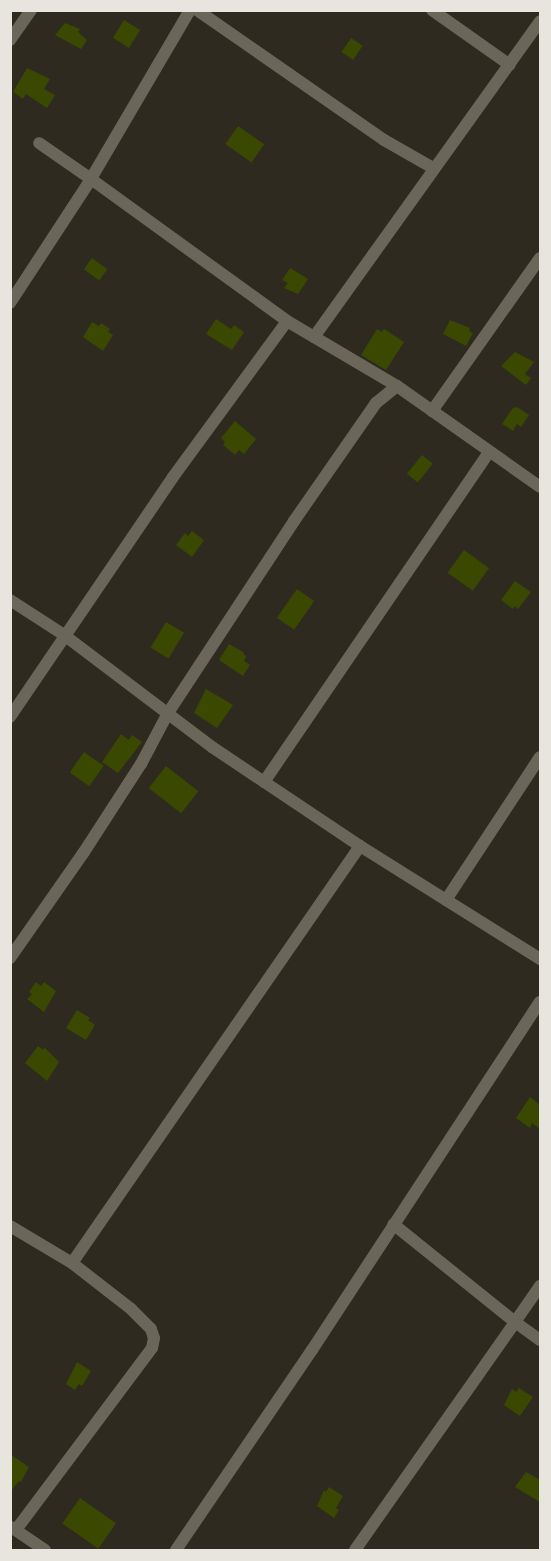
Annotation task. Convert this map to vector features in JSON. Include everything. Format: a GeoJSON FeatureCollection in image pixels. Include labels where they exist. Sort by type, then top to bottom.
{"type":"FeatureCollection","features":[{"type":"Feature","properties":{"kind":"street"},"geometry":{"type":"LineString","coordinates":[[10,40],[31,10]]}},
{"type":"Feature","properties":{"kind":"street"},"geometry":{"type":"LineString","coordinates":[[10,303],[91,179],[190,10]]}},
{"type":"Feature","properties":{"kind":"street"},"geometry":{"type":"LineString","coordinates":[[197,10],[384,140],[433,168]]}},
{"type":"Feature","properties":{"kind":"street"},"geometry":{"type":"LineString","coordinates":[[432,10],[510,64]]}},
{"type":"Feature","properties":{"kind":"street"},"geometry":{"type":"LineString","coordinates":[[314,337],[540,21]]}},
{"type":"Feature","properties":{"kind":"street"},"geometry":{"type":"LineString","coordinates":[[39,143],[286,321],[397,386],[540,487]]}},
{"type":"Feature","properties":{"kind":"street"},"geometry":{"type":"LineString","coordinates":[[432,411],[540,258]]}},
{"type":"Feature","properties":{"kind":"street"},"geometry":{"type":"LineString","coordinates":[[10,717],[186,458],[286,321]]}},
{"type":"Feature","properties":{"kind":"street"},"geometry":{"type":"LineString","coordinates":[[10,958],[134,774],[168,713],[369,413],[376,403],[397,386]]}},
{"type":"Feature","properties":{"kind":"street"},"geometry":{"type":"LineString","coordinates":[[264,782],[489,452]]}},
{"type":"Feature","properties":{"kind":"street"},"geometry":{"type":"LineString","coordinates":[[10,600],[64,635],[212,747],[360,846],[540,959]]}},
{"type":"Feature","properties":{"kind":"street"},"geometry":{"type":"LineString","coordinates":[[446,900],[540,757]]}},
{"type":"Feature","properties":{"kind":"street"},"geometry":{"type":"LineString","coordinates":[[72,1263],[360,846]]}},
{"type":"Feature","properties":{"kind":"street"},"geometry":{"type":"LineString","coordinates":[[176,1551],[312,1350],[540,1002]]}},
{"type":"Feature","properties":{"kind":"street"},"geometry":{"type":"LineString","coordinates":[[393,1224],[515,1323],[540,1340]]}},
{"type":"Feature","properties":{"kind":"street"},"geometry":{"type":"LineString","coordinates":[[10,1226],[72,1263],[145,1322],[151,1329],[154,1343],[13,1529],[45,1551]]}},
{"type":"Feature","properties":{"kind":"street"},"geometry":{"type":"LineString","coordinates":[[355,1551],[540,1286]]}},
{"type":"Feature","properties":{"kind":"building"},"geometry":{"type":"Polygon","coordinates":[[[124,20],[140,30],[129,48],[113,38],[124,20]]]}},
{"type":"Feature","properties":{"kind":"building"},"geometry":{"type":"Polygon","coordinates":[[[65,23],[80,29],[78,32],[87,40],[81,49],[55,35],[65,23]]]}},
{"type":"Feature","properties":{"kind":"building"},"geometry":{"type":"Polygon","coordinates":[[[351,38],[363,46],[353,60],[341,52],[351,38]]]}},
{"type":"Feature","properties":{"kind":"building"},"geometry":{"type":"Polygon","coordinates":[[[27,68],[50,79],[44,89],[55,95],[47,108],[26,94],[23,99],[13,92],[27,68]]]}},
{"type":"Feature","properties":{"kind":"building"},"geometry":{"type":"Polygon","coordinates":[[[238,126],[264,144],[252,162],[225,144],[238,126]]]}},
{"type":"Feature","properties":{"kind":"building"},"geometry":{"type":"Polygon","coordinates":[[[92,258],[107,269],[99,280],[84,269],[92,258]]]}},
{"type":"Feature","properties":{"kind":"building"},"geometry":{"type":"Polygon","coordinates":[[[290,268],[308,279],[298,294],[284,288],[288,283],[282,280],[290,268]]]}},
{"type":"Feature","properties":{"kind":"building"},"geometry":{"type":"Polygon","coordinates":[[[216,319],[231,329],[234,325],[244,332],[232,350],[206,334],[216,319]]]}},
{"type":"Feature","properties":{"kind":"building"},"geometry":{"type":"Polygon","coordinates":[[[450,320],[470,328],[469,331],[473,333],[466,346],[443,334],[450,320]]]}},
{"type":"Feature","properties":{"kind":"building"},"geometry":{"type":"Polygon","coordinates":[[[92,322],[99,326],[101,323],[110,329],[108,332],[113,335],[103,351],[83,337],[92,322]]]}},
{"type":"Feature","properties":{"kind":"building"},"geometry":{"type":"Polygon","coordinates":[[[377,329],[382,332],[384,329],[404,342],[386,370],[361,355],[377,329]]]}},
{"type":"Feature","properties":{"kind":"building"},"geometry":{"type":"Polygon","coordinates":[[[515,352],[534,362],[525,374],[531,378],[526,385],[501,366],[515,352]]]}},
{"type":"Feature","properties":{"kind":"building"},"geometry":{"type":"Polygon","coordinates":[[[517,407],[529,415],[521,427],[517,424],[513,431],[502,424],[513,408],[517,407]]]}},
{"type":"Feature","properties":{"kind":"building"},"geometry":{"type":"Polygon","coordinates":[[[235,421],[256,439],[244,454],[239,450],[235,455],[223,445],[225,442],[221,438],[235,421]]]}},
{"type":"Feature","properties":{"kind":"building"},"geometry":{"type":"Polygon","coordinates":[[[422,455],[433,464],[418,482],[407,474],[422,455]]]}},
{"type":"Feature","properties":{"kind":"building"},"geometry":{"type":"Polygon","coordinates":[[[192,531],[204,540],[192,557],[176,545],[185,533],[188,536],[192,531]]]}},
{"type":"Feature","properties":{"kind":"building"},"geometry":{"type":"Polygon","coordinates":[[[464,550],[489,568],[473,591],[448,573],[464,550]]]}},
{"type":"Feature","properties":{"kind":"building"},"geometry":{"type":"Polygon","coordinates":[[[515,581],[531,592],[518,609],[515,606],[513,609],[501,600],[515,581]]]}},
{"type":"Feature","properties":{"kind":"building"},"geometry":{"type":"Polygon","coordinates":[[[297,589],[314,601],[294,630],[277,618],[297,589]]]}},
{"type":"Feature","properties":{"kind":"building"},"geometry":{"type":"Polygon","coordinates":[[[166,622],[184,633],[169,659],[151,648],[166,622]]]}},
{"type":"Feature","properties":{"kind":"building"},"geometry":{"type":"Polygon","coordinates":[[[229,644],[243,652],[246,657],[244,661],[250,665],[243,676],[219,660],[229,644]]]}},
{"type":"Feature","properties":{"kind":"building"},"geometry":{"type":"Polygon","coordinates":[[[206,689],[233,705],[217,728],[194,713],[206,689]]]}},
{"type":"Feature","properties":{"kind":"building"},"geometry":{"type":"Polygon","coordinates":[[[121,734],[129,740],[132,735],[142,742],[118,773],[102,762],[121,734]]]}},
{"type":"Feature","properties":{"kind":"building"},"geometry":{"type":"Polygon","coordinates":[[[84,752],[104,766],[89,786],[70,772],[84,752]]]}},
{"type":"Feature","properties":{"kind":"building"},"geometry":{"type":"Polygon","coordinates":[[[166,766],[198,791],[181,813],[149,788],[166,766]]]}},
{"type":"Feature","properties":{"kind":"building"},"geometry":{"type":"Polygon","coordinates":[[[36,982],[41,986],[44,982],[56,991],[44,1012],[27,999],[32,994],[29,992],[36,982]]]}},
{"type":"Feature","properties":{"kind":"building"},"geometry":{"type":"Polygon","coordinates":[[[77,1010],[90,1018],[88,1020],[95,1025],[86,1040],[66,1028],[77,1010]]]}},
{"type":"Feature","properties":{"kind":"building"},"geometry":{"type":"Polygon","coordinates":[[[38,1046],[43,1050],[44,1047],[59,1062],[47,1081],[25,1063],[38,1046]]]}},
{"type":"Feature","properties":{"kind":"building"},"geometry":{"type":"Polygon","coordinates":[[[530,1097],[540,1105],[540,1129],[532,1123],[530,1128],[516,1118],[530,1097]]]}},
{"type":"Feature","properties":{"kind":"building"},"geometry":{"type":"Polygon","coordinates":[[[77,1362],[91,1371],[82,1386],[79,1384],[75,1390],[66,1384],[77,1362]]]}},
{"type":"Feature","properties":{"kind":"building"},"geometry":{"type":"Polygon","coordinates":[[[519,1388],[533,1397],[520,1416],[504,1405],[512,1389],[516,1392],[519,1388]]]}},
{"type":"Feature","properties":{"kind":"building"},"geometry":{"type":"Polygon","coordinates":[[[10,1454],[29,1467],[21,1482],[19,1481],[10,1492],[10,1454]]]}},
{"type":"Feature","properties":{"kind":"building"},"geometry":{"type":"Polygon","coordinates":[[[526,1472],[540,1480],[540,1502],[515,1487],[526,1472]]]}},
{"type":"Feature","properties":{"kind":"building"},"geometry":{"type":"Polygon","coordinates":[[[329,1487],[343,1496],[336,1508],[339,1510],[334,1518],[317,1506],[324,1490],[326,1492],[329,1487]]]}},
{"type":"Feature","properties":{"kind":"building"},"geometry":{"type":"Polygon","coordinates":[[[80,1498],[116,1523],[98,1549],[62,1523],[80,1498]]]}}]}
